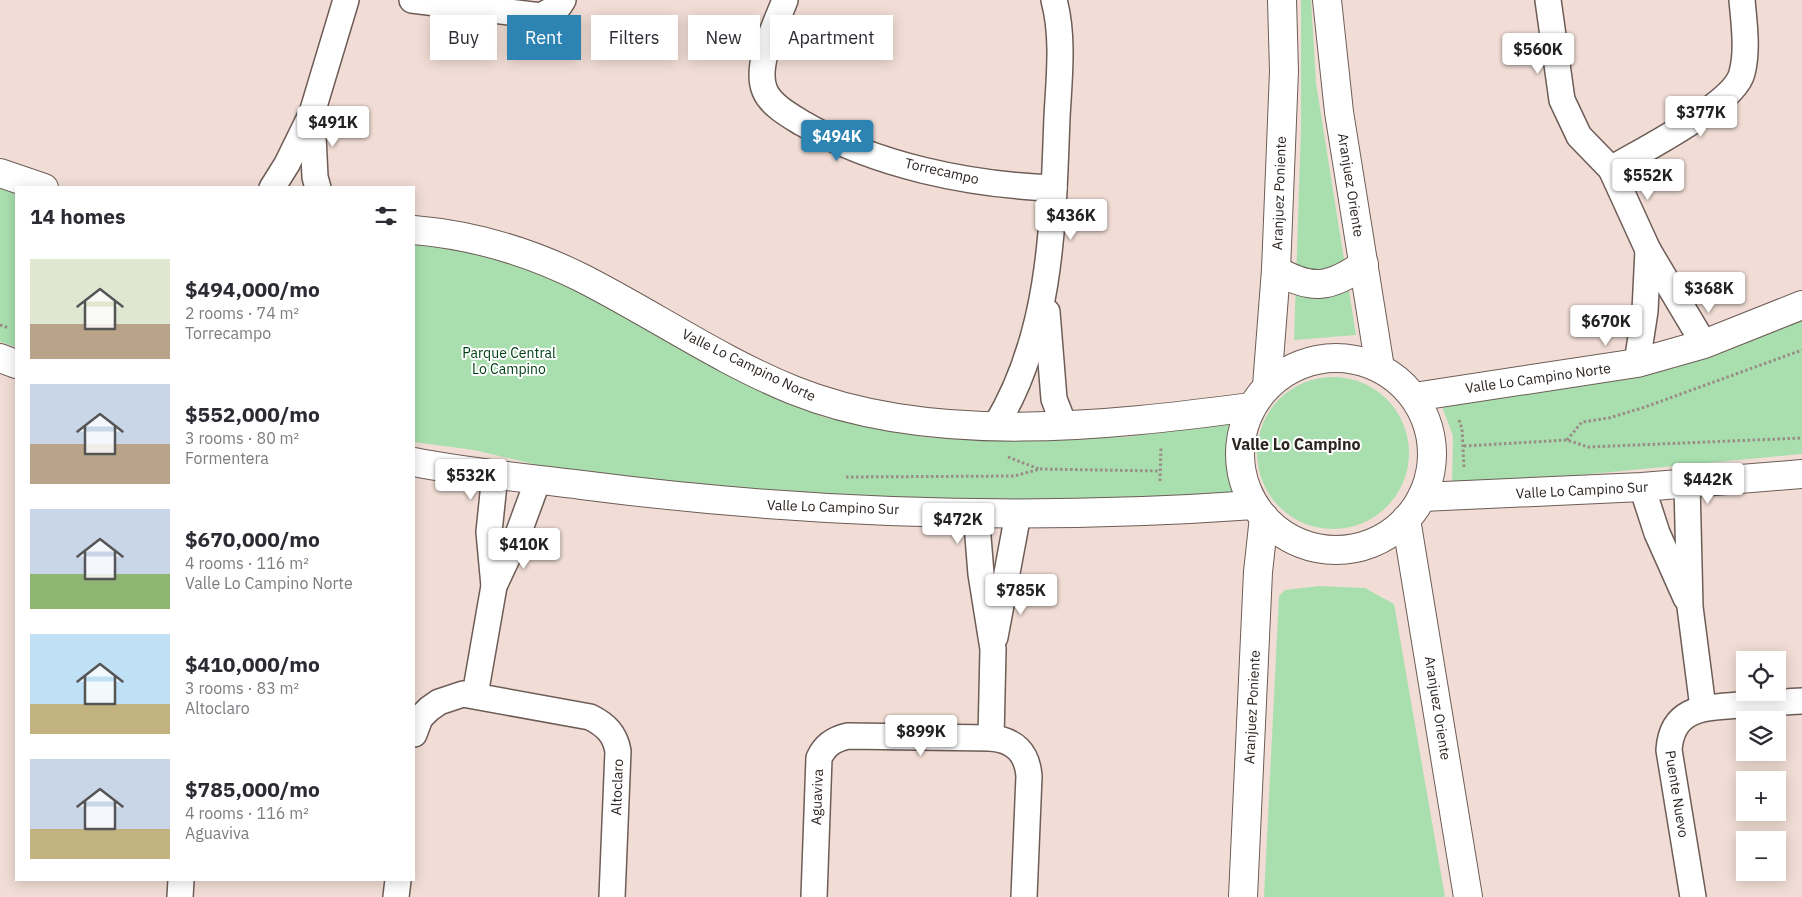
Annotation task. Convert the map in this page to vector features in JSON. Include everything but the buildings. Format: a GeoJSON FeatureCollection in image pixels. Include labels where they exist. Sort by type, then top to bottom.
{"type":"FeatureCollection","features":[{"type":"Feature","properties":{"kind":"street"},"geometry":{"type":"LineString","coordinates":[[273,186],[287,164],[312,113],[346,0]]}},
{"type":"Feature","properties":{"kind":"street"},"geometry":{"type":"LineString","coordinates":[[412,0],[541,16],[559,6],[564,0]]}},
{"type":"Feature","properties":{"kind":"street","name":"Torrecampo"},"geometry":{"type":"LineString","coordinates":[[785,0],[762,65],[762,77],[768,97],[790,116],[837,141],[870,154],[909,165],[993,182],[1054,188]]}},
{"type":"Feature","properties":{"kind":"street"},"geometry":{"type":"LineString","coordinates":[[1054,0],[1059,26],[1059,60],[1054,188],[1045,290],[1054,398],[1064,425]]}},
{"type":"Feature","properties":{"kind":"street","name":"Aranjuez Poniente"},"geometry":{"type":"LineString","coordinates":[[1267,386],[1276,270],[1284,71],[1282,0]]}},
{"type":"Feature","properties":{"kind":"street","name":"Aranjuez Oriente"},"geometry":{"type":"LineString","coordinates":[[1327,0],[1333,65],[1380,368]]}},
{"type":"Feature","properties":{"kind":"street"},"geometry":{"type":"LineString","coordinates":[[1548,0],[1562,100],[1579,136],[1611,169],[1648,250],[1704,344]]}},
{"type":"Feature","properties":{"kind":"street"},"geometry":{"type":"LineString","coordinates":[[1611,169],[1703,113],[1735,88],[1742,73],[1742,0]]}},
{"type":"Feature","properties":{"kind":"street"},"geometry":{"type":"LineString","coordinates":[[312,113],[315,177],[317,186]]}},
{"type":"Feature","properties":{"kind":"street"},"geometry":{"type":"LineString","coordinates":[[0,173],[38,186]]}},
{"type":"Feature","properties":{"kind":"street","name":"Valle Lo Campino Norte"},"geometry":{"type":"LineString","coordinates":[[415,230],[442,232],[492,243],[530,256],[582,278],[719,354],[791,389],[828,403],[926,423],[996,425],[1126,423],[1251,407]]}},
{"type":"Feature","properties":{"kind":"street"},"geometry":{"type":"LineString","coordinates":[[1638,364],[1645,311],[1648,250]]}},
{"type":"Feature","properties":{"kind":"street"},"geometry":{"type":"LineString","coordinates":[[1276,270],[1295,280],[1317,285],[1336,281],[1364,264]]}},
{"type":"Feature","properties":{"kind":"street"},"geometry":{"type":"LineString","coordinates":[[996,425],[1021,377],[1045,290]]}},
{"type":"Feature","properties":{"kind":"street","name":"Valle Lo Campino Norte"},"geometry":{"type":"LineString","coordinates":[[1414,397],[1638,364],[1704,344],[1802,305]]}},
{"type":"Feature","properties":{"kind":"street"},"geometry":{"type":"LineString","coordinates":[[0,358],[15,364]]}},
{"type":"Feature","properties":{"kind":"street"},"geometry":{"type":"LineString","coordinates":[[1321,358],[1341,358],[1361,361],[1380,368],[1398,381],[1414,397],[1424,415],[1432,457],[1429,478],[1422,497],[1406,519],[1389,534],[1369,544],[1346,549],[1323,549],[1301,543],[1281,533],[1259,511],[1245,487],[1240,467],[1240,446],[1243,426],[1251,407],[1267,386],[1283,373],[1301,364],[1321,358]]}},
{"type":"Feature","properties":{"kind":"street","name":"Valle Lo Campino Sur"},"geometry":{"type":"LineString","coordinates":[[415,462],[538,480],[778,506],[1018,514],[1259,511]]}},
{"type":"Feature","properties":{"kind":"street"},"geometry":{"type":"LineString","coordinates":[[475,695],[494,586],[489,532],[495,474]]}},
{"type":"Feature","properties":{"kind":"street","name":"Valle Lo Campino Sur"},"geometry":{"type":"LineString","coordinates":[[1422,497],[1461,497],[1642,487],[1802,474]]}},
{"type":"Feature","properties":{"kind":"street"},"geometry":{"type":"LineString","coordinates":[[494,586],[517,537],[538,480]]}},
{"type":"Feature","properties":{"kind":"street"},"geometry":{"type":"LineString","coordinates":[[1687,484],[1690,607],[1703,708]]}},
{"type":"Feature","properties":{"kind":"street"},"geometry":{"type":"LineString","coordinates":[[1642,487],[1657,533],[1690,607]]}},
{"type":"Feature","properties":{"kind":"street","name":"Aranjuez Poniente"},"geometry":{"type":"LineString","coordinates":[[1242,897],[1258,572],[1259,511]]}},
{"type":"Feature","properties":{"kind":"street"},"geometry":{"type":"LineString","coordinates":[[976,512],[981,574],[993,649]]}},
{"type":"Feature","properties":{"kind":"street"},"geometry":{"type":"LineString","coordinates":[[991,738],[993,649],[1018,514]]}},
{"type":"Feature","properties":{"kind":"street","name":"Aranjuez Oriente"},"geometry":{"type":"LineString","coordinates":[[1406,519],[1468,897]]}},
{"type":"Feature","properties":{"kind":"street","name":"Altoclaro"},"geometry":{"type":"LineString","coordinates":[[415,731],[420,718],[439,702],[463,694],[590,717],[610,730],[616,740],[618,752],[612,897]]}},
{"type":"Feature","properties":{"kind":"street","name":"Puente Nuevo"},"geometry":{"type":"LineString","coordinates":[[1693,897],[1668,750],[1673,730],[1686,715],[1703,708],[1802,701]]}},
{"type":"Feature","properties":{"kind":"street","name":"Aguaviva"},"geometry":{"type":"LineString","coordinates":[[814,897],[817,767],[822,751],[828,744],[848,736],[991,738],[1011,742],[1025,757],[1028,766],[1024,897]]}},
{"type":"Feature","properties":{"kind":"street"},"geometry":{"type":"LineString","coordinates":[[180,897],[181,881]]}},
{"type":"Feature","properties":{"kind":"street"},"geometry":{"type":"LineString","coordinates":[[396,897],[398,881]]}},
{"type":"Feature","properties":{"kind":"path"},"geometry":{"type":"LineString","coordinates":[[1567,440],[1582,422],[1609,418],[1645,407],[1802,350]]}},
{"type":"Feature","properties":{"kind":"path"},"geometry":{"type":"LineString","coordinates":[[1447,391],[1462,429],[1464,446],[1461,497]]}},
{"type":"Feature","properties":{"kind":"path"},"geometry":{"type":"LineString","coordinates":[[1161,512],[1160,471],[1164,419]]}},
{"type":"Feature","properties":{"kind":"path"},"geometry":{"type":"LineString","coordinates":[[1464,446],[1567,440],[1588,447],[1802,438]]}},
{"type":"Feature","properties":{"kind":"path"},"geometry":{"type":"LineString","coordinates":[[844,478],[1014,476],[1040,469],[1160,471]]}},
{"type":"Feature","properties":{"kind":"green space"},"geometry":{"type":"Polygon","coordinates":[[[1301,0],[1311,0],[1316,83],[1356,335],[1294,340],[1301,129],[1301,0]]]}},
{"type":"Feature","properties":{"kind":"green space"},"geometry":{"type":"Polygon","coordinates":[[[0,186],[15,191],[15,347],[0,342],[0,186]]]}},
{"type":"Feature","properties":{"kind":"green space","name":"Parque Central Lo Campino"},"geometry":{"type":"Polygon","coordinates":[[[415,240],[471,245],[569,283],[713,362],[823,417],[924,437],[986,441],[1127,437],[1232,422],[1228,444],[1228,464],[1237,506],[1029,506],[779,494],[546,467],[474,450],[415,442],[415,240]]]}},
{"type":"Feature","properties":{"kind":"green space"},"geometry":{"type":"Polygon","coordinates":[[[1802,314],[1802,454],[1452,487],[1453,436],[1440,401],[1609,381],[1693,358],[1802,314]]]}},
{"type":"Feature","properties":{"kind":"green space"},"geometry":{"type":"Polygon","coordinates":[[[1333,377],[1362,383],[1387,399],[1403,424],[1409,453],[1403,482],[1387,507],[1362,523],[1333,529],[1304,523],[1279,507],[1263,482],[1257,453],[1263,424],[1279,399],[1304,383],[1333,377]]]}},
{"type":"Feature","properties":{"kind":"green space"},"geometry":{"type":"Polygon","coordinates":[[[1319,586],[1365,588],[1394,604],[1445,897],[1264,897],[1279,596],[1285,590],[1319,586]]]}},
{"type":"Feature","properties":{"kind":"district","name":"Valle Lo Campino"},"geometry":{"type":"Point","coordinates":[1296,444]}}]}
